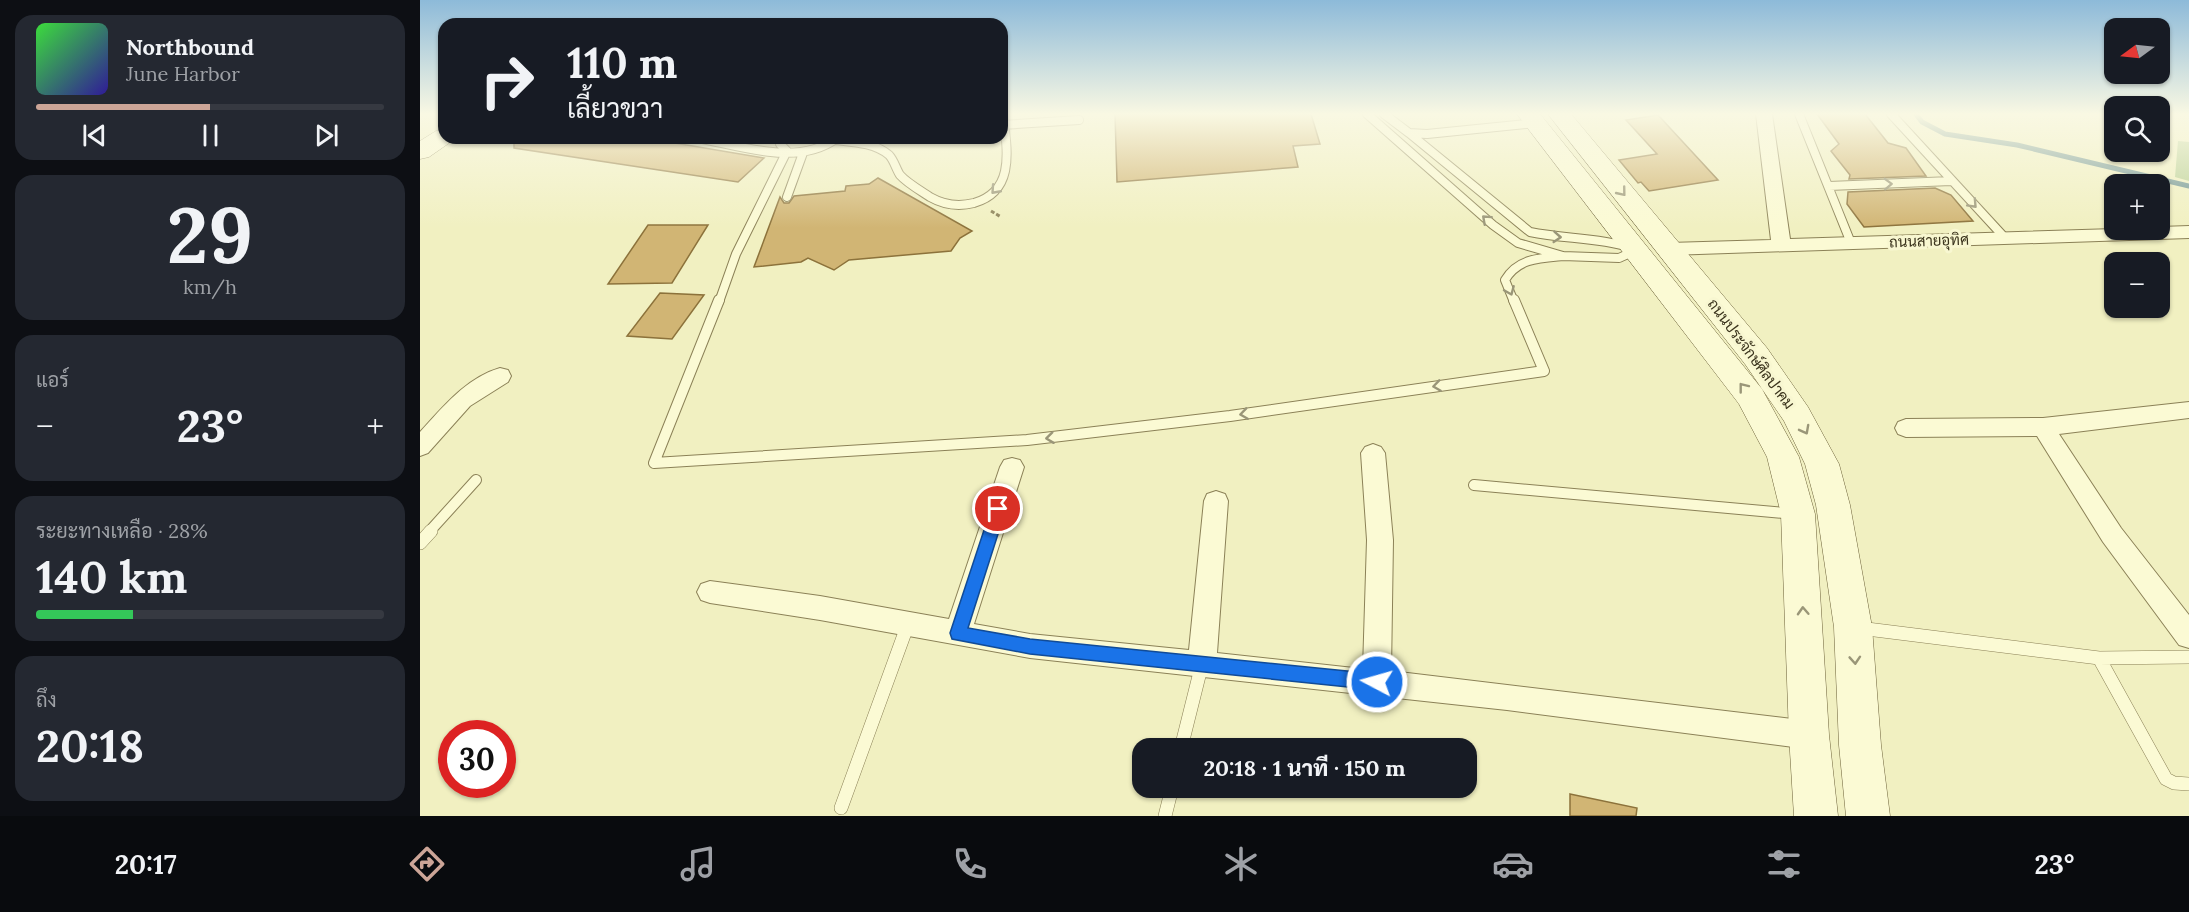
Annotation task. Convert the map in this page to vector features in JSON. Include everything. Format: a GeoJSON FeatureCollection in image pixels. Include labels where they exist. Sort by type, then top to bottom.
{"type":"FeatureCollection","features":[{"type":"Feature","properties":{"kind":"street","name":"ถนนประจักษ์ศิลปาคม"},"geometry":{"type":"LineString","coordinates":[[1563,152],[1653,250],[1756,356],[1797,415],[1822,464],[1833,505],[1853,627],[1860,745],[1868,816]]}},
{"type":"Feature","properties":{"kind":"street","name":"ถนนประจักษ์ศิลปาคม"},"geometry":{"type":"LineString","coordinates":[[1585,152],[1751,397],[1783,457],[1798,514],[1809,735],[1816,816]]}},
{"type":"Feature","properties":{"kind":"street"},"geometry":{"type":"LineString","coordinates":[[1769,152],[1781,246]]}},
{"type":"Feature","properties":{"kind":"street","name":"ถนนสายอุทิศ"},"geometry":{"type":"LineString","coordinates":[[1653,250],[2189,232]]}},
{"type":"Feature","properties":{"kind":"street"},"geometry":{"type":"LineString","coordinates":[[420,447],[462,400],[500,376]]}},
{"type":"Feature","properties":{"kind":"street"},"geometry":{"type":"LineString","coordinates":[[1906,428],[2043,428],[2189,410]]}},
{"type":"Feature","properties":{"kind":"street"},"geometry":{"type":"LineString","coordinates":[[2043,428],[2112,535],[2189,636]]}},
{"type":"Feature","properties":{"kind":"street"},"geometry":{"type":"LineString","coordinates":[[1373,453],[1380,540],[1377,682]]}},
{"type":"Feature","properties":{"kind":"street"},"geometry":{"type":"LineString","coordinates":[[958,633],[1012,467]]}},
{"type":"Feature","properties":{"kind":"street"},"geometry":{"type":"LineString","coordinates":[[1202,663],[1216,501]]}},
{"type":"Feature","properties":{"kind":"street"},"geometry":{"type":"LineString","coordinates":[[710,592],[1030,646],[1377,682],[1809,735],[1860,745]]}},
{"type":"Feature","properties":{"kind":"lane"},"geometry":{"type":"LineString","coordinates":[[786,152],[736,254],[711,323],[654,463],[1027,440],[1230,416],[1544,371],[1506,280],[1510,269],[1523,261],[1563,256],[1619,258],[1653,250]]}},
{"type":"Feature","properties":{"kind":"lane"},"geometry":{"type":"LineString","coordinates":[[796,152],[806,152]]}},
{"type":"Feature","properties":{"kind":"lane"},"geometry":{"type":"LineString","coordinates":[[883,152],[889,155],[901,176],[930,197],[946,205],[966,205],[987,199],[1002,185],[1006,152]]}},
{"type":"Feature","properties":{"kind":"lane"},"geometry":{"type":"LineString","coordinates":[[1410,152],[1503,234],[1533,249],[1563,256]]}},
{"type":"Feature","properties":{"kind":"lane"},"geometry":{"type":"LineString","coordinates":[[1432,152],[1530,232],[1549,236],[1607,240],[1653,250]]}},
{"type":"Feature","properties":{"kind":"lane"},"geometry":{"type":"LineString","coordinates":[[1815,152],[1851,243]]}},
{"type":"Feature","properties":{"kind":"lane"},"geometry":{"type":"LineString","coordinates":[[1925,152],[2005,238]]}},
{"type":"Feature","properties":{"kind":"lane"},"geometry":{"type":"LineString","coordinates":[[788,197],[803,153]]}},
{"type":"Feature","properties":{"kind":"lane"},"geometry":{"type":"LineString","coordinates":[[1829,186],[1951,181]]}},
{"type":"Feature","properties":{"kind":"lane"},"geometry":{"type":"LineString","coordinates":[[420,543],[476,480]]}},
{"type":"Feature","properties":{"kind":"lane"},"geometry":{"type":"LineString","coordinates":[[1474,484],[1798,514]]}},
{"type":"Feature","properties":{"kind":"lane"},"geometry":{"type":"LineString","coordinates":[[841,808],[908,624]]}},
{"type":"Feature","properties":{"kind":"lane"},"geometry":{"type":"LineString","coordinates":[[1853,627],[2099,658],[2189,657]]}},
{"type":"Feature","properties":{"kind":"lane"},"geometry":{"type":"LineString","coordinates":[[2099,658],[2166,779],[2174,783],[2189,784]]}},
{"type":"Feature","properties":{"kind":"lane"},"geometry":{"type":"LineString","coordinates":[[1183,738],[1202,663]]}},
{"type":"Feature","properties":{"kind":"lane"},"geometry":{"type":"LineString","coordinates":[[1165,816],[1170,798]]}},
{"type":"Feature","properties":{"kind":"green space"},"geometry":{"type":"Polygon","coordinates":[[[2177,152],[2189,152],[2189,181],[2175,177],[2177,152]]]}},
{"type":"Feature","properties":{"kind":"building"},"geometry":{"type":"Polygon","coordinates":[[[541,152],[729,152],[764,158],[738,182],[541,152]]]}},
{"type":"Feature","properties":{"kind":"building"},"geometry":{"type":"Polygon","coordinates":[[[1116,152],[1294,152],[1298,167],[1117,182],[1116,152]]]}},
{"type":"Feature","properties":{"kind":"building"},"geometry":{"type":"Polygon","coordinates":[[[1655,152],[1692,152],[1718,180],[1649,191],[1641,182],[1638,183],[1619,160],[1657,154],[1655,152]]]}},
{"type":"Feature","properties":{"kind":"building"},"geometry":{"type":"Polygon","coordinates":[[[1832,152],[1909,152],[1926,176],[1849,179],[1850,175],[1832,152]]]}},
{"type":"Feature","properties":{"kind":"building"},"geometry":{"type":"Polygon","coordinates":[[[878,178],[972,231],[960,238],[951,251],[849,260],[834,270],[808,258],[801,262],[754,267],[780,197],[784,203],[789,203],[794,196],[845,191],[846,186],[869,184],[878,178]]]}},
{"type":"Feature","properties":{"kind":"building"},"geometry":{"type":"Polygon","coordinates":[[[1935,188],[1951,195],[1973,221],[1864,227],[1847,204],[1848,192],[1935,188]]]}},
{"type":"Feature","properties":{"kind":"building"},"geometry":{"type":"Polygon","coordinates":[[[648,225],[708,225],[672,283],[608,284],[648,225]]]}},
{"type":"Feature","properties":{"kind":"building"},"geometry":{"type":"Polygon","coordinates":[[[660,293],[704,295],[672,339],[627,336],[660,293]]]}},
{"type":"Feature","properties":{"kind":"building"},"geometry":{"type":"Polygon","coordinates":[[[1570,794],[1637,808],[1636,816],[1570,816],[1570,794]]]}},
{"type":"Feature","properties":{"kind":"waterway"},"geometry":{"type":"LineString","coordinates":[[2047,152],[2189,186]]}},
{"type":"Feature","properties":{"kind":"route"},"geometry":{"type":"LineString","coordinates":[[998,509],[958,633],[1030,646],[1377,682]]}}]}
